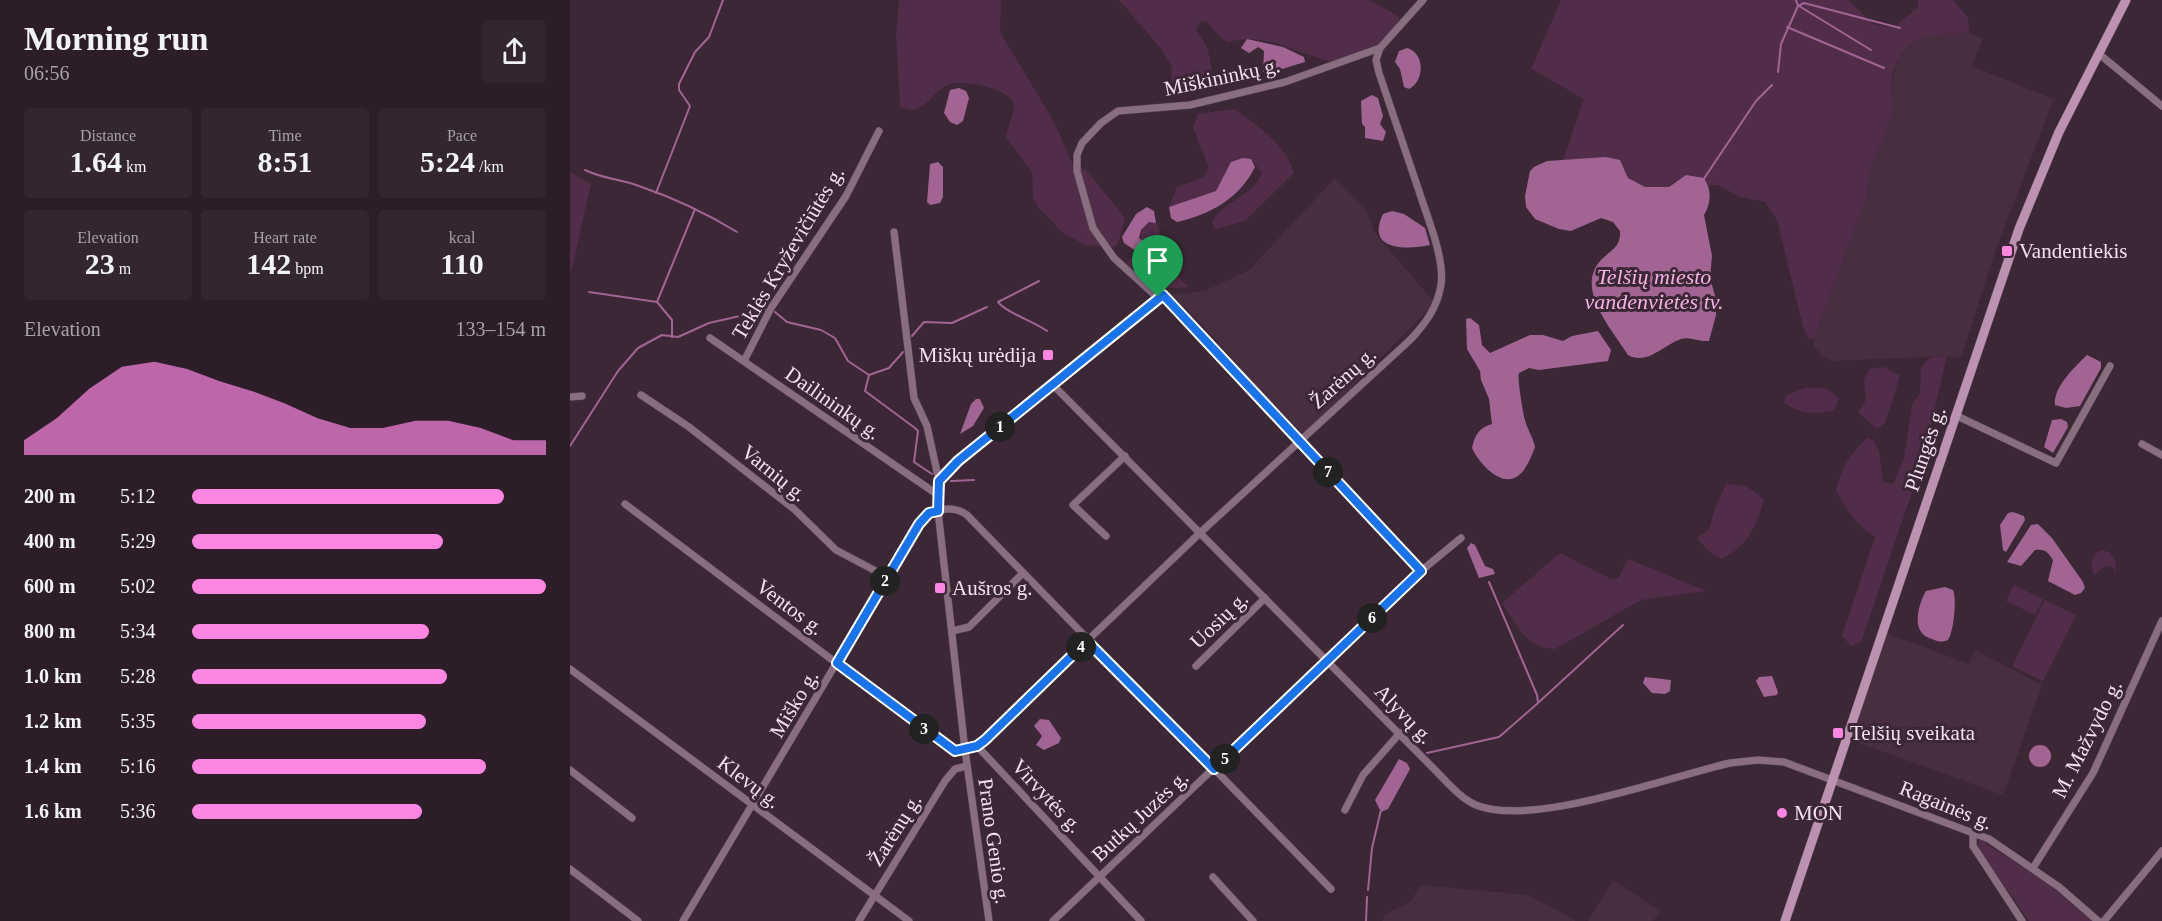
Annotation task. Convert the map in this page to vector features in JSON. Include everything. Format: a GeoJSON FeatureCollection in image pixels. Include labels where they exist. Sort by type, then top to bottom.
{"type":"FeatureCollection","features":[{"type":"Feature","properties":{"kind":"main road","name":"Plungės g."},"geometry":{"type":"LineString","coordinates":[[1785,921],[2031,196],[2059,132],[2126,0]]}},
{"type":"Feature","properties":{"kind":"street"},"geometry":{"type":"LineString","coordinates":[[1380,48],[1423,0]]}},
{"type":"Feature","properties":{"kind":"street","name":"Miškininkų g."},"geometry":{"type":"LineString","coordinates":[[1380,48],[1285,82],[1211,100],[1190,105],[1118,111],[1101,123],[1082,143],[1077,155],[1077,171],[1093,228],[1114,258],[1160,296],[1256,392],[1421,571]]}},
{"type":"Feature","properties":{"kind":"street","name":"Žarėnų g."},"geometry":{"type":"LineString","coordinates":[[965,750],[977,746],[1201,532],[1420,329],[1437,303],[1441,283],[1440,265],[1429,222],[1379,73],[1376,60],[1380,48]]}},
{"type":"Feature","properties":{"kind":"street"},"geometry":{"type":"LineString","coordinates":[[2098,53],[2162,106]]}},
{"type":"Feature","properties":{"kind":"street","name":"Teklės Kryževičiūtės g."},"geometry":{"type":"LineString","coordinates":[[744,361],[771,309],[846,196],[879,131]]}},
{"type":"Feature","properties":{"kind":"street","name":"Prano Genio g."},"geometry":{"type":"LineString","coordinates":[[894,232],[914,398],[927,426],[939,481],[938,511],[965,750],[989,921]]}},
{"type":"Feature","properties":{"kind":"street"},"geometry":{"type":"LineString","coordinates":[[939,481],[958,461],[1160,296]]}},
{"type":"Feature","properties":{"kind":"street","name":"Dailininkų g."},"geometry":{"type":"LineString","coordinates":[[710,338],[938,495]]}},
{"type":"Feature","properties":{"kind":"street"},"geometry":{"type":"LineString","coordinates":[[1955,415],[2056,463],[2110,366]]}},
{"type":"Feature","properties":{"kind":"street","name":"Alyvų g."},"geometry":{"type":"LineString","coordinates":[[1053,385],[1468,801],[1503,812],[1549,808],[1740,760],[1784,762],[1832,777]]}},
{"type":"Feature","properties":{"kind":"street","name":"Varnių g."},"geometry":{"type":"LineString","coordinates":[[641,395],[689,427],[786,502],[836,549],[887,577]]}},
{"type":"Feature","properties":{"kind":"street"},"geometry":{"type":"LineString","coordinates":[[570,397],[582,396]]}},
{"type":"Feature","properties":{"kind":"street"},"geometry":{"type":"LineString","coordinates":[[2142,444],[2162,455]]}},
{"type":"Feature","properties":{"kind":"street"},"geometry":{"type":"LineString","coordinates":[[1106,536],[1073,505],[1125,456]]}},
{"type":"Feature","properties":{"kind":"street","name":"Ventos g."},"geometry":{"type":"LineString","coordinates":[[625,504],[944,744],[955,751],[965,750]]}},
{"type":"Feature","properties":{"kind":"street"},"geometry":{"type":"LineString","coordinates":[[938,511],[951,509],[962,511],[1331,889]]}},
{"type":"Feature","properties":{"kind":"street","name":"Miško g."},"geometry":{"type":"LineString","coordinates":[[683,921],[924,517],[938,511]]}},
{"type":"Feature","properties":{"kind":"street","name":"Butkų Juzės g."},"geometry":{"type":"LineString","coordinates":[[1053,921],[1421,571],[1461,538]]}},
{"type":"Feature","properties":{"kind":"street"},"geometry":{"type":"LineString","coordinates":[[952,631],[969,627],[1023,573]]}},
{"type":"Feature","properties":{"kind":"street","name":"Uosių g."},"geometry":{"type":"LineString","coordinates":[[1196,666],[1265,598]]}},
{"type":"Feature","properties":{"kind":"street","name":"M. Mažvydo g."},"geometry":{"type":"LineString","coordinates":[[2033,868],[2093,773],[2161,624]]}},
{"type":"Feature","properties":{"kind":"street","name":"Klevų g."},"geometry":{"type":"LineString","coordinates":[[570,669],[909,921]]}},
{"type":"Feature","properties":{"kind":"street"},"geometry":{"type":"LineString","coordinates":[[1345,810],[1363,775],[1400,733]]}},
{"type":"Feature","properties":{"kind":"street","name":"Virvytės g."},"geometry":{"type":"LineString","coordinates":[[977,746],[1141,921]]}},
{"type":"Feature","properties":{"kind":"street","name":"Žarėnų g."},"geometry":{"type":"LineString","coordinates":[[859,921],[951,773],[957,768],[967,766]]}},
{"type":"Feature","properties":{"kind":"street"},"geometry":{"type":"LineString","coordinates":[[570,771],[632,818]]}},
{"type":"Feature","properties":{"kind":"street","name":"Ragainės g."},"geometry":{"type":"LineString","coordinates":[[1832,777],[1973,831],[2033,868],[2098,921]]}},
{"type":"Feature","properties":{"kind":"street"},"geometry":{"type":"LineString","coordinates":[[1973,831],[1973,846],[2022,921]]}},
{"type":"Feature","properties":{"kind":"street"},"geometry":{"type":"LineString","coordinates":[[2104,921],[2162,851]]}},
{"type":"Feature","properties":{"kind":"street"},"geometry":{"type":"LineString","coordinates":[[570,868],[638,921]]}},
{"type":"Feature","properties":{"kind":"street"},"geometry":{"type":"LineString","coordinates":[[1213,877],[1253,921]]}},
{"type":"Feature","properties":{"kind":"shaded area"},"geometry":{"type":"Polygon","coordinates":[[[899,0],[1001,0],[1000,32],[1053,120],[1073,165],[1089,174],[1125,219],[1118,243],[1114,247],[1085,245],[1063,233],[1039,208],[1033,198],[1032,172],[1006,137],[1014,106],[1005,94],[986,86],[956,83],[943,87],[921,107],[908,109],[900,106],[896,35],[899,0]]]}},
{"type":"Feature","properties":{"kind":"shaded area"},"geometry":{"type":"Polygon","coordinates":[[[1119,0],[1370,0],[1398,16],[1400,22],[1377,45],[1335,62],[1270,42],[1243,39],[1228,42],[1221,38],[1206,21],[1200,22],[1196,30],[1207,48],[1213,83],[1208,89],[1178,94],[1172,88],[1171,66],[1162,50],[1119,0]]]}},
{"type":"Feature","properties":{"kind":"shaded area"},"geometry":{"type":"Polygon","coordinates":[[[1561,0],[1848,0],[1873,24],[1893,28],[1918,7],[1918,0],[1953,0],[1968,18],[1969,33],[1941,34],[1918,40],[1901,55],[1895,67],[1891,83],[1891,115],[1868,177],[1866,198],[1814,338],[1809,339],[1803,326],[1777,220],[1765,202],[1740,197],[1718,185],[1709,185],[1704,178],[1674,182],[1669,187],[1645,187],[1628,178],[1625,169],[1614,158],[1563,160],[1584,99],[1531,69],[1561,0]]]}},
{"type":"Feature","properties":{"kind":"shaded area"},"geometry":{"type":"Polygon","coordinates":[[[1969,33],[1983,39],[1971,66],[2054,99],[1995,252],[1961,358],[1947,356],[1833,361],[1822,357],[1814,346],[1814,338],[1866,198],[1866,179],[1891,118],[1891,84],[1899,57],[1913,43],[1931,34],[1969,33]]]}},
{"type":"Feature","properties":{"kind":"shaded area"},"geometry":{"type":"Polygon","coordinates":[[[1234,109],[1278,145],[1285,153],[1294,173],[1245,221],[1215,229],[1212,222],[1217,215],[1252,188],[1262,173],[1251,159],[1231,162],[1216,191],[1169,207],[1177,187],[1203,178],[1209,167],[1193,128],[1198,114],[1234,109]]]}},
{"type":"Feature","properties":{"kind":"shaded area"},"geometry":{"type":"Polygon","coordinates":[[[570,172],[591,184],[570,277],[570,172]]]}},
{"type":"Feature","properties":{"kind":"shaded area"},"geometry":{"type":"Polygon","coordinates":[[[1335,178],[1366,209],[1375,233],[1435,303],[1301,438],[1197,319],[1168,295],[1205,291],[1249,270],[1335,178]]]}},
{"type":"Feature","properties":{"kind":"shaded area"},"geometry":{"type":"Polygon","coordinates":[[[1149,222],[1156,223],[1159,229],[1161,239],[1159,249],[1165,258],[1166,267],[1189,287],[1168,288],[1154,285],[1126,263],[1144,248],[1141,234],[1149,222]]]}},
{"type":"Feature","properties":{"kind":"shaded area"},"geometry":{"type":"Polygon","coordinates":[[[1947,356],[1920,469],[1861,642],[1851,646],[1842,636],[1875,537],[1857,522],[1848,510],[1836,490],[1838,482],[1847,462],[1867,438],[1873,440],[1879,451],[1883,482],[1893,484],[1904,458],[1912,405],[1920,393],[1921,367],[1930,358],[1947,356]]]}},
{"type":"Feature","properties":{"kind":"shaded area"},"geometry":{"type":"Polygon","coordinates":[[[1885,367],[1900,376],[1885,423],[1877,429],[1858,412],[1866,400],[1864,380],[1869,369],[1885,367]]]}},
{"type":"Feature","properties":{"kind":"shaded area"},"geometry":{"type":"Polygon","coordinates":[[[1805,388],[1826,388],[1839,398],[1834,410],[1822,413],[1801,411],[1784,402],[1787,395],[1805,388]]]}},
{"type":"Feature","properties":{"kind":"shaded area"},"geometry":{"type":"Polygon","coordinates":[[[1726,484],[1746,486],[1764,499],[1750,535],[1738,549],[1721,559],[1711,553],[1696,538],[1709,530],[1715,508],[1726,484]]]}},
{"type":"Feature","properties":{"kind":"shaded area"},"geometry":{"type":"Polygon","coordinates":[[[2101,550],[2109,552],[2115,561],[2116,573],[2112,566],[2103,567],[2095,575],[2093,572],[2092,561],[2101,550]]]}},
{"type":"Feature","properties":{"kind":"shaded area"},"geometry":{"type":"Polygon","coordinates":[[[1560,553],[1611,579],[1618,579],[1628,559],[1706,591],[1641,600],[1555,649],[1545,648],[1523,634],[1502,603],[1560,553]]]}},
{"type":"Feature","properties":{"kind":"shaded area"},"geometry":{"type":"Polygon","coordinates":[[[2014,585],[2043,599],[2035,615],[2006,601],[2014,585]]]}},
{"type":"Feature","properties":{"kind":"shaded area"},"geometry":{"type":"Polygon","coordinates":[[[2045,600],[2076,615],[2043,681],[2012,666],[2045,600]]]}},
{"type":"Feature","properties":{"kind":"shaded area"},"geometry":{"type":"Polygon","coordinates":[[[1886,633],[1969,664],[1975,650],[2042,685],[2003,795],[1851,740],[1886,633]]]}},
{"type":"Feature","properties":{"kind":"shaded area"},"geometry":{"type":"Polygon","coordinates":[[[1979,839],[2048,884],[2092,921],[2029,921],[1978,848],[1979,839]]]}},
{"type":"Feature","properties":{"kind":"shaded area"},"geometry":{"type":"Polygon","coordinates":[[[1613,880],[1660,911],[1653,921],[1588,921],[1613,880]]]}},
{"type":"Feature","properties":{"kind":"shaded area"},"geometry":{"type":"Polygon","coordinates":[[[1420,885],[1529,895],[1576,921],[1382,921],[1384,915],[1411,901],[1420,885]]]}},
{"type":"Feature","properties":{"kind":"water"},"geometry":{"type":"Polygon","coordinates":[[[1247,39],[1283,47],[1304,57],[1305,62],[1266,74],[1263,71],[1264,51],[1258,47],[1249,53],[1241,48],[1247,39]]]}},
{"type":"Feature","properties":{"kind":"water"},"geometry":{"type":"Polygon","coordinates":[[[1407,48],[1417,55],[1421,67],[1418,80],[1409,89],[1404,87],[1400,69],[1395,62],[1399,51],[1407,48]]]}},
{"type":"Feature","properties":{"kind":"water"},"geometry":{"type":"Polygon","coordinates":[[[959,88],[966,91],[969,98],[963,121],[957,125],[950,122],[944,113],[950,90],[959,88]]]}},
{"type":"Feature","properties":{"kind":"water"},"geometry":{"type":"Polygon","coordinates":[[[1372,95],[1378,98],[1383,116],[1380,124],[1386,132],[1383,141],[1365,138],[1361,101],[1372,95]]]}},
{"type":"Feature","properties":{"kind":"water","name":"Telšių miesto vandenvietės tv."},"geometry":{"type":"Polygon","coordinates":[[[1606,157],[1620,160],[1628,178],[1645,187],[1669,187],[1686,175],[1704,178],[1707,183],[1710,196],[1704,215],[1712,256],[1710,278],[1716,299],[1716,315],[1709,341],[1684,338],[1649,356],[1635,358],[1628,355],[1599,309],[1592,284],[1594,271],[1619,241],[1620,231],[1613,222],[1601,218],[1571,231],[1559,229],[1535,219],[1526,207],[1525,196],[1530,171],[1534,167],[1547,161],[1606,157]]]}},
{"type":"Feature","properties":{"kind":"water"},"geometry":{"type":"Polygon","coordinates":[[[1243,158],[1251,159],[1255,167],[1241,188],[1223,204],[1189,219],[1177,222],[1171,218],[1169,207],[1216,191],[1231,162],[1243,158]]]}},
{"type":"Feature","properties":{"kind":"water"},"geometry":{"type":"Polygon","coordinates":[[[938,162],[943,167],[943,197],[940,203],[930,205],[927,202],[930,164],[938,162]]]}},
{"type":"Feature","properties":{"kind":"water"},"geometry":{"type":"Polygon","coordinates":[[[1147,207],[1154,211],[1156,223],[1149,222],[1141,230],[1139,238],[1145,243],[1139,253],[1124,243],[1122,237],[1136,214],[1147,207]]]}},
{"type":"Feature","properties":{"kind":"water"},"geometry":{"type":"Polygon","coordinates":[[[1392,211],[1404,214],[1425,228],[1430,245],[1400,247],[1384,241],[1380,235],[1379,226],[1383,214],[1392,211]]]}},
{"type":"Feature","properties":{"kind":"water"},"geometry":{"type":"Polygon","coordinates":[[[1470,318],[1479,325],[1482,345],[1490,353],[1530,335],[1543,335],[1563,341],[1572,336],[1598,331],[1611,350],[1608,361],[1539,370],[1529,368],[1519,373],[1524,416],[1535,447],[1524,470],[1512,479],[1498,477],[1491,472],[1479,460],[1472,448],[1478,432],[1492,424],[1489,399],[1481,380],[1480,371],[1467,349],[1466,319],[1470,318]]]}},
{"type":"Feature","properties":{"kind":"water"},"geometry":{"type":"Polygon","coordinates":[[[2087,355],[2101,362],[2101,368],[2080,406],[2066,408],[2055,405],[2057,391],[2061,384],[2087,355]]]}},
{"type":"Feature","properties":{"kind":"water"},"geometry":{"type":"Polygon","coordinates":[[[976,399],[980,399],[984,408],[973,426],[960,434],[971,404],[976,399]]]}},
{"type":"Feature","properties":{"kind":"water"},"geometry":{"type":"Polygon","coordinates":[[[2061,419],[2067,422],[2068,427],[2053,453],[2044,447],[2052,420],[2061,419]]]}},
{"type":"Feature","properties":{"kind":"water"},"geometry":{"type":"Polygon","coordinates":[[[2013,512],[2024,516],[2025,520],[2006,552],[2003,550],[2000,525],[2008,513],[2013,512]]]}},
{"type":"Feature","properties":{"kind":"water"},"geometry":{"type":"Polygon","coordinates":[[[2038,524],[2052,538],[2083,582],[2085,588],[2081,593],[2075,595],[2048,581],[2053,560],[2044,551],[2035,550],[2021,566],[2007,562],[2031,525],[2038,524]]]}},
{"type":"Feature","properties":{"kind":"water"},"geometry":{"type":"Polygon","coordinates":[[[1471,543],[1475,545],[1485,566],[1493,569],[1495,574],[1479,578],[1467,548],[1471,543]]]}},
{"type":"Feature","properties":{"kind":"water"},"geometry":{"type":"Polygon","coordinates":[[[1945,587],[1953,590],[1955,600],[1952,630],[1948,640],[1936,641],[1923,635],[1920,630],[1919,610],[1926,591],[1945,587]]]}},
{"type":"Feature","properties":{"kind":"water"},"geometry":{"type":"Polygon","coordinates":[[[1772,676],[1777,695],[1764,697],[1756,681],[1759,677],[1772,676]]]}},
{"type":"Feature","properties":{"kind":"water"},"geometry":{"type":"Polygon","coordinates":[[[1645,677],[1671,680],[1670,691],[1665,694],[1652,693],[1643,683],[1645,677]]]}},
{"type":"Feature","properties":{"kind":"water"},"geometry":{"type":"Polygon","coordinates":[[[1040,719],[1049,720],[1061,738],[1059,743],[1044,750],[1036,745],[1042,736],[1034,726],[1040,719]]]}},
{"type":"Feature","properties":{"kind":"water"},"geometry":{"type":"Polygon","coordinates":[[[2040,745],[2048,748],[2051,756],[2048,764],[2040,767],[2032,764],[2029,756],[2032,748],[2040,745]]]}},
{"type":"Feature","properties":{"kind":"water"},"geometry":{"type":"Polygon","coordinates":[[[1399,759],[1407,763],[1410,769],[1388,809],[1381,812],[1375,800],[1399,759]]]}},
{"type":"Feature","properties":{"kind":"waterway"},"geometry":{"type":"LineString","coordinates":[[656,193],[690,106],[679,90],[679,84],[695,52],[709,37],[723,0]]}},
{"type":"Feature","properties":{"kind":"waterway"},"geometry":{"type":"LineString","coordinates":[[1778,72],[1781,44],[1798,6],[1796,0]]}},
{"type":"Feature","properties":{"kind":"waterway"},"geometry":{"type":"LineString","coordinates":[[1798,6],[1804,3],[1900,28]]}},
{"type":"Feature","properties":{"kind":"waterway"},"geometry":{"type":"LineString","coordinates":[[1799,6],[1871,50]]}},
{"type":"Feature","properties":{"kind":"waterway"},"geometry":{"type":"LineString","coordinates":[[1787,27],[1884,68]]}},
{"type":"Feature","properties":{"kind":"waterway"},"geometry":{"type":"LineString","coordinates":[[1703,180],[1756,101],[1772,85]]}},
{"type":"Feature","properties":{"kind":"waterway"},"geometry":{"type":"LineString","coordinates":[[585,170],[665,196],[702,212],[737,232]]}},
{"type":"Feature","properties":{"kind":"waterway"},"geometry":{"type":"LineString","coordinates":[[672,337],[672,320],[657,302],[695,209]]}},
{"type":"Feature","properties":{"kind":"waterway"},"geometry":{"type":"LineString","coordinates":[[1039,281],[998,302],[1007,310],[1047,331]]}},
{"type":"Feature","properties":{"kind":"waterway"},"geometry":{"type":"LineString","coordinates":[[589,292],[657,302]]}},
{"type":"Feature","properties":{"kind":"waterway"},"geometry":{"type":"LineString","coordinates":[[912,336],[924,322],[952,323],[987,307]]}},
{"type":"Feature","properties":{"kind":"waterway"},"geometry":{"type":"LineString","coordinates":[[570,446],[618,371],[638,348],[662,335],[678,337],[709,323],[766,310]]}},
{"type":"Feature","properties":{"kind":"waterway"},"geometry":{"type":"LineString","coordinates":[[775,312],[787,322],[821,330],[835,338],[848,361],[869,375],[889,368],[903,352]]}},
{"type":"Feature","properties":{"kind":"waterway"},"geometry":{"type":"LineString","coordinates":[[869,375],[865,391],[918,431],[914,462],[932,474]]}},
{"type":"Feature","properties":{"kind":"waterway"},"geometry":{"type":"LineString","coordinates":[[951,481],[974,480]]}},
{"type":"Feature","properties":{"kind":"waterway"},"geometry":{"type":"LineString","coordinates":[[1427,753],[1499,737],[1538,703],[1537,695],[1489,582]]}},
{"type":"Feature","properties":{"kind":"waterway"},"geometry":{"type":"LineString","coordinates":[[1539,702],[1623,625]]}},
{"type":"Feature","properties":{"kind":"waterway"},"geometry":{"type":"LineString","coordinates":[[1368,890],[1372,848],[1381,810]]}},
{"type":"Feature","properties":{"kind":"waterway"},"geometry":{"type":"LineString","coordinates":[[1366,921],[1367,897]]}},
{"type":"Feature","properties":{"kind":"place","name":"Vandentiekis"},"geometry":{"type":"Point","coordinates":[2007,251]}},
{"type":"Feature","properties":{"kind":"place","name":"Miškų urėdija"},"geometry":{"type":"Point","coordinates":[1048,355]}},
{"type":"Feature","properties":{"kind":"place","name":"Aušros g."},"geometry":{"type":"Point","coordinates":[940,588]}},
{"type":"Feature","properties":{"kind":"place","name":"Telšių sveikata"},"geometry":{"type":"Point","coordinates":[1838,733]}},
{"type":"Feature","properties":{"kind":"place","name":"MON"},"geometry":{"type":"Point","coordinates":[1782,813]}},
{"type":"Feature","properties":{"kind":"route"},"geometry":{"type":"LineString","coordinates":[[1163,295],[1193,325],[1421,571],[1214,769],[1087,641],[985,740],[977,746],[955,751],[837,663],[919,524],[929,513],[938,511],[939,481],[958,461],[1158,297],[1163,295]]}}]}
